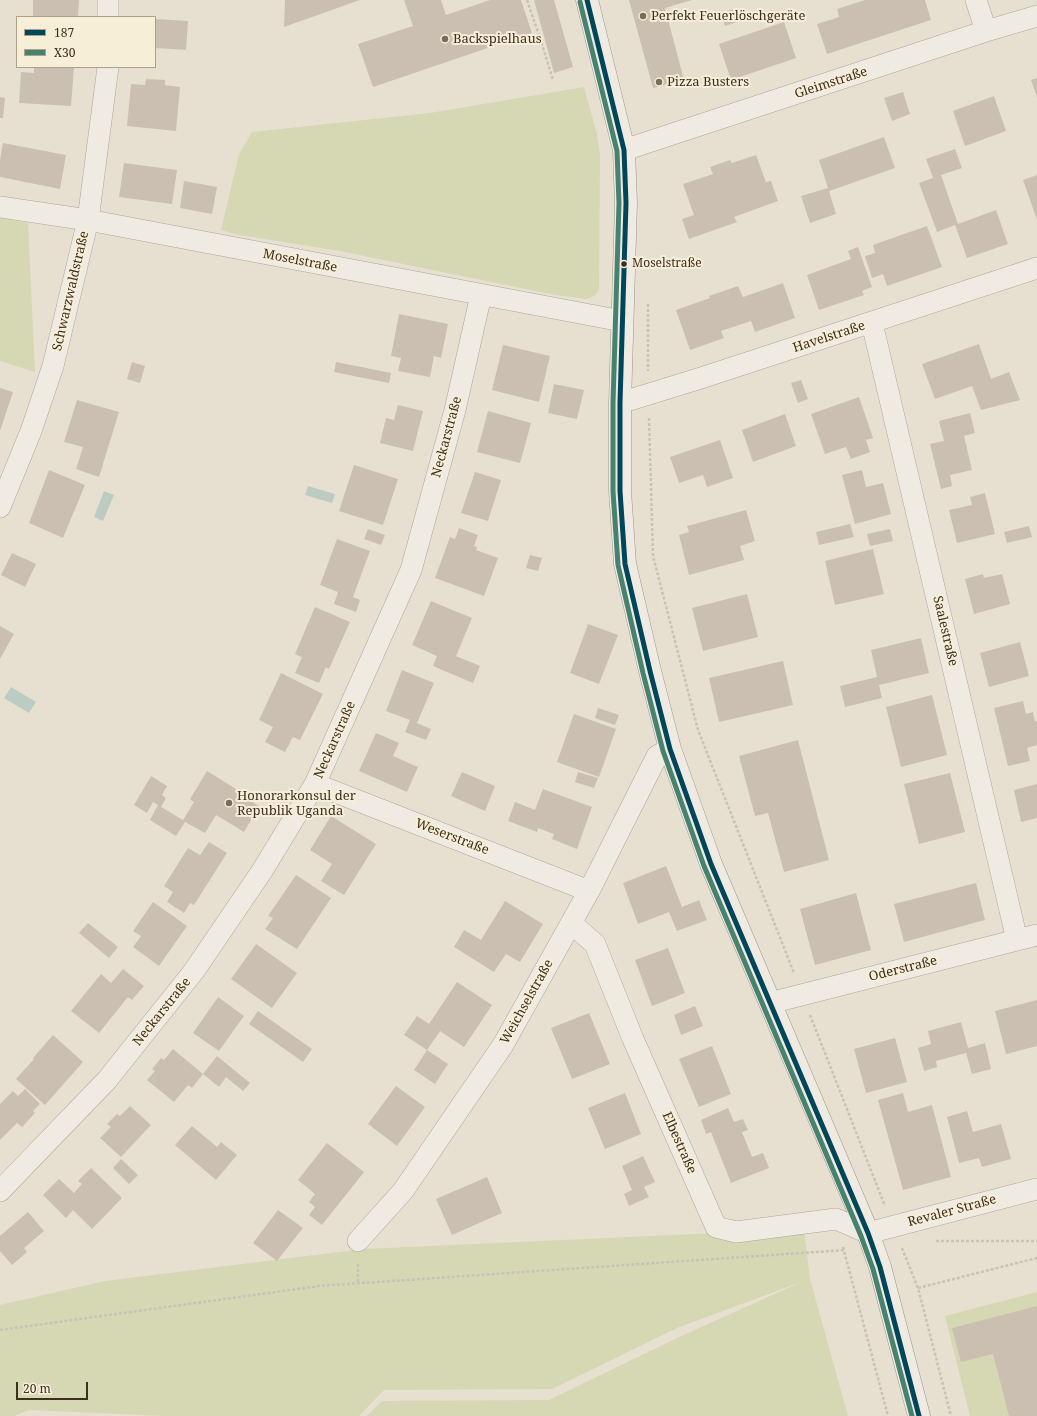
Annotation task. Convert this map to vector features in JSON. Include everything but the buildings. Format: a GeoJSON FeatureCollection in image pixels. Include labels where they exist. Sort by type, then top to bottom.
{"type":"FeatureCollection","features":[{"type":"Feature","properties":{"kind":"main road"},"geometry":{"type":"LineString","coordinates":[[587,0],[624,150],[626,208],[620,403],[620,491],[625,564],[670,749],[711,864],[868,1233],[880,1267],[919,1416]]}},
{"type":"Feature","properties":{"kind":"street"},"geometry":{"type":"LineString","coordinates":[[108,0],[108,16]]}},
{"type":"Feature","properties":{"kind":"street"},"geometry":{"type":"LineString","coordinates":[[976,0],[986,31]]}},
{"type":"Feature","properties":{"kind":"street","name":"Gleimstraße"},"geometry":{"type":"LineString","coordinates":[[624,150],[986,31],[1037,16]]}},
{"type":"Feature","properties":{"kind":"street","name":"Schwarzwaldstraße"},"geometry":{"type":"LineString","coordinates":[[0,507],[31,431],[53,366],[88,220],[108,68]]}},
{"type":"Feature","properties":{"kind":"street","name":"Moselstraße"},"geometry":{"type":"LineString","coordinates":[[0,207],[88,220],[622,321]]}},
{"type":"Feature","properties":{"kind":"street","name":"Havelstraße"},"geometry":{"type":"LineString","coordinates":[[620,403],[872,323],[1037,268]]}},
{"type":"Feature","properties":{"kind":"street","name":"Neckarstraße"},"geometry":{"type":"LineString","coordinates":[[0,1191],[107,1080],[194,971],[262,871],[315,784],[411,570],[455,410],[481,295]]}},
{"type":"Feature","properties":{"kind":"street","name":"Saalestraße"},"geometry":{"type":"LineString","coordinates":[[872,323],[1027,938]]}},
{"type":"Feature","properties":{"kind":"street","name":"Weichselstraße"},"geometry":{"type":"LineString","coordinates":[[358,1241],[403,1191],[503,1045],[589,891],[657,756],[670,749]]}},
{"type":"Feature","properties":{"kind":"street","name":"Weserstraße"},"geometry":{"type":"LineString","coordinates":[[315,784],[589,891]]}},
{"type":"Feature","properties":{"kind":"street","name":"Elbestraße"},"geometry":{"type":"LineString","coordinates":[[571,923],[595,944],[633,1039],[716,1227],[736,1232],[836,1219]]}},
{"type":"Feature","properties":{"kind":"street","name":"Oderstraße"},"geometry":{"type":"LineString","coordinates":[[770,1003],[1027,938]]}},
{"type":"Feature","properties":{"kind":"street","name":"Revaler Straße"},"geometry":{"type":"LineString","coordinates":[[868,1233],[1037,1189]]}},
{"type":"Feature","properties":{"kind":"street"},"geometry":{"type":"LineString","coordinates":[[836,1219],[868,1233]]}},
{"type":"Feature","properties":{"kind":"path"},"geometry":{"type":"LineString","coordinates":[[527,0],[553,80]]}},
{"type":"Feature","properties":{"kind":"path"},"geometry":{"type":"LineString","coordinates":[[648,298],[648,394],[653,556],[698,730],[918,1288],[951,1416]]}},
{"type":"Feature","properties":{"kind":"path"},"geometry":{"type":"LineString","coordinates":[[836,1219],[888,1416]]}},
{"type":"Feature","properties":{"kind":"path"},"geometry":{"type":"LineString","coordinates":[[0,1330],[319,1286],[844,1250],[868,1233]]}},
{"type":"Feature","properties":{"kind":"path"},"geometry":{"type":"LineString","coordinates":[[932,1241],[1037,1241]]}},
{"type":"Feature","properties":{"kind":"path"},"geometry":{"type":"LineString","coordinates":[[918,1288],[1037,1258]]}},
{"type":"Feature","properties":{"kind":"green space"},"geometry":{"type":"Polygon","coordinates":[[[584,87],[597,134],[600,155],[599,290],[594,296],[587,299],[555,295],[340,251],[239,235],[221,230],[239,154],[252,132],[430,113],[584,87]]]}},
{"type":"Feature","properties":{"kind":"green space"},"geometry":{"type":"Polygon","coordinates":[[[0,218],[28,223],[35,372],[0,361],[0,218]]]}},
{"type":"Feature","properties":{"kind":"green space"},"geometry":{"type":"Polygon","coordinates":[[[804,1229],[810,1279],[848,1416],[367,1416],[382,1401],[549,1400],[675,1339],[801,1282],[677,1328],[552,1389],[384,1390],[359,1416],[165,1416],[29,1410],[14,1416],[0,1416],[0,1305],[105,1281],[363,1249],[804,1229]]]}},
{"type":"Feature","properties":{"kind":"green space"},"geometry":{"type":"Polygon","coordinates":[[[1037,1292],[1037,1416],[970,1416],[945,1316],[1037,1292]]]}},
{"type":"Feature","properties":{"kind":"shaded area"},"geometry":{"type":"Polygon","coordinates":[[[308,486],[335,494],[332,503],[305,495],[308,486]]]}},
{"type":"Feature","properties":{"kind":"shaded area"},"geometry":{"type":"Polygon","coordinates":[[[104,491],[114,495],[103,521],[94,517],[104,491]]]}},
{"type":"Feature","properties":{"kind":"shaded area"},"geometry":{"type":"Polygon","coordinates":[[[11,687],[36,702],[29,713],[4,698],[11,687]]]}},
{"type":"Feature","properties":{"kind":"transit line","name":"187"},"geometry":{"type":"LineString","coordinates":[[587,0],[624,150],[626,203],[620,403],[620,491],[625,564],[650,671],[670,749],[711,864],[868,1233],[880,1267],[919,1416]]}},
{"type":"Feature","properties":{"kind":"transit line","name":"X30"},"geometry":{"type":"LineString","coordinates":[[580,2],[617,151],[619,203],[613,403],[613,491],[618,565],[643,673],[663,751],[704,866],[861,1236],[873,1269],[912,1416]]}},
{"type":"Feature","properties":{"kind":"place","name":"Perfekt Feuerlöschgeräte"},"geometry":{"type":"Point","coordinates":[643,16]}},
{"type":"Feature","properties":{"kind":"place","name":"Backspielhaus"},"geometry":{"type":"Point","coordinates":[445,39]}},
{"type":"Feature","properties":{"kind":"place","name":"Pizza Busters"},"geometry":{"type":"Point","coordinates":[659,82]}},
{"type":"Feature","properties":{"kind":"place","name":"Moselstraße"},"geometry":{"type":"Point","coordinates":[624,264]}},
{"type":"Feature","properties":{"kind":"place","name":"Honorarkonsul der Republik Uganda"},"geometry":{"type":"Point","coordinates":[229,803]}}]}
